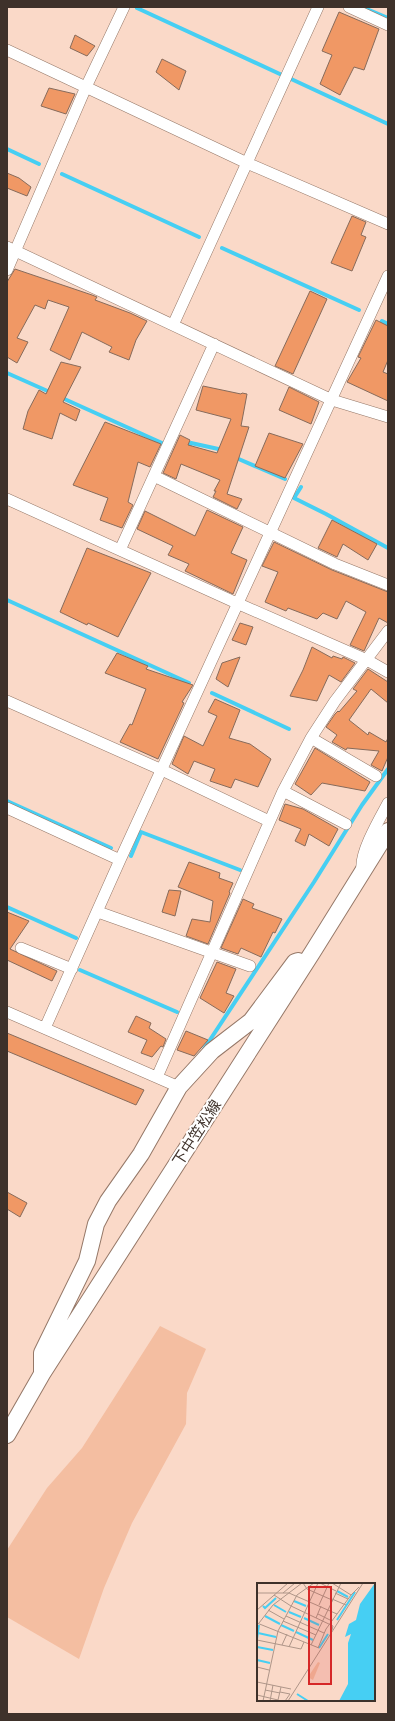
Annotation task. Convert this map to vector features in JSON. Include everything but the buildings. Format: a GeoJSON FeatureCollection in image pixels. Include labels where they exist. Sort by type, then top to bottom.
{"type":"FeatureCollection","features":[{"type":"Feature","properties":{"kind":"main road","name":"下中笠松線"},"geometry":{"type":"LineString","coordinates":[[7,1435],[42,1374],[312,953],[388,831]]}},
{"type":"Feature","properties":{"kind":"main road"},"geometry":{"type":"LineString","coordinates":[[42,1374],[42,1353],[87,1261],[96,1224],[108,1201],[142,1154],[179,1086],[212,1050],[250,1021],[295,962],[312,953]]}},
{"type":"Feature","properties":{"kind":"street"},"geometry":{"type":"LineString","coordinates":[[7,270],[11,249],[124,7]]}},
{"type":"Feature","properties":{"kind":"street"},"geometry":{"type":"LineString","coordinates":[[173,325],[318,7]]}},
{"type":"Feature","properties":{"kind":"street"},"geometry":{"type":"LineString","coordinates":[[349,7],[388,26]]}},
{"type":"Feature","properties":{"kind":"street"},"geometry":{"type":"LineString","coordinates":[[7,50],[247,163],[388,224]]}},
{"type":"Feature","properties":{"kind":"street"},"geometry":{"type":"LineString","coordinates":[[11,249],[332,400],[388,417]]}},
{"type":"Feature","properties":{"kind":"street"},"geometry":{"type":"LineString","coordinates":[[44,1028],[388,276]]}},
{"type":"Feature","properties":{"kind":"street"},"geometry":{"type":"LineString","coordinates":[[120,550],[214,344]]}},
{"type":"Feature","properties":{"kind":"street"},"geometry":{"type":"LineString","coordinates":[[154,476],[272,532],[335,564],[388,585]]}},
{"type":"Feature","properties":{"kind":"street"},"geometry":{"type":"LineString","coordinates":[[7,499],[367,660],[388,672]]}},
{"type":"Feature","properties":{"kind":"street"},"geometry":{"type":"LineString","coordinates":[[157,1077],[283,791],[311,738],[336,701],[388,631]]}},
{"type":"Feature","properties":{"kind":"street"},"geometry":{"type":"LineString","coordinates":[[7,701],[162,770],[269,821]]}},
{"type":"Feature","properties":{"kind":"street"},"geometry":{"type":"LineString","coordinates":[[311,738],[376,776]]}},
{"type":"Feature","properties":{"kind":"street"},"geometry":{"type":"LineString","coordinates":[[283,791],[346,824]]}},
{"type":"Feature","properties":{"kind":"street"},"geometry":{"type":"LineString","coordinates":[[362,871],[361,861],[388,803]]}},
{"type":"Feature","properties":{"kind":"street"},"geometry":{"type":"LineString","coordinates":[[7,808],[120,860]]}},
{"type":"Feature","properties":{"kind":"street"},"geometry":{"type":"LineString","coordinates":[[98,912],[250,966]]}},
{"type":"Feature","properties":{"kind":"street"},"geometry":{"type":"LineString","coordinates":[[21,948],[72,969]]}},
{"type":"Feature","properties":{"kind":"street"},"geometry":{"type":"LineString","coordinates":[[7,1012],[179,1086]]}},
{"type":"Feature","properties":{"kind":"shaded area"},"geometry":{"type":"Polygon","coordinates":[[[160,1326],[206,1349],[187,1393],[186,1424],[132,1523],[104,1588],[79,1659],[7,1617],[7,1550],[47,1488],[82,1448],[160,1326]]]}},
{"type":"Feature","properties":{"kind":"waterway"},"geometry":{"type":"LineString","coordinates":[[362,7],[388,18]]}},
{"type":"Feature","properties":{"kind":"waterway"},"geometry":{"type":"LineString","coordinates":[[137,8],[282,75]]}},
{"type":"Feature","properties":{"kind":"waterway"},"geometry":{"type":"LineString","coordinates":[[289,78],[388,124]]}},
{"type":"Feature","properties":{"kind":"waterway"},"geometry":{"type":"LineString","coordinates":[[7,149],[39,164]]}},
{"type":"Feature","properties":{"kind":"waterway"},"geometry":{"type":"LineString","coordinates":[[62,174],[199,237]]}},
{"type":"Feature","properties":{"kind":"waterway"},"geometry":{"type":"LineString","coordinates":[[222,248],[359,310]]}},
{"type":"Feature","properties":{"kind":"waterway"},"geometry":{"type":"LineString","coordinates":[[382,321],[388,324]]}},
{"type":"Feature","properties":{"kind":"waterway"},"geometry":{"type":"LineString","coordinates":[[7,373],[52,393]]}},
{"type":"Feature","properties":{"kind":"waterway"},"geometry":{"type":"LineString","coordinates":[[60,397],[162,443]]}},
{"type":"Feature","properties":{"kind":"waterway"},"geometry":{"type":"LineString","coordinates":[[188,450],[191,443],[223,450]]}},
{"type":"Feature","properties":{"kind":"waterway"},"geometry":{"type":"LineString","coordinates":[[234,457],[285,479]]}},
{"type":"Feature","properties":{"kind":"waterway"},"geometry":{"type":"LineString","coordinates":[[301,487],[294,498],[388,548]]}},
{"type":"Feature","properties":{"kind":"waterway"},"geometry":{"type":"LineString","coordinates":[[7,600],[189,683]]}},
{"type":"Feature","properties":{"kind":"waterway"},"geometry":{"type":"LineString","coordinates":[[212,693],[289,729]]}},
{"type":"Feature","properties":{"kind":"waterway"},"geometry":{"type":"LineString","coordinates":[[204,1049],[314,882],[362,805],[388,769]]}},
{"type":"Feature","properties":{"kind":"waterway"},"geometry":{"type":"LineString","coordinates":[[7,801],[111,848]]}},
{"type":"Feature","properties":{"kind":"waterway"},"geometry":{"type":"LineString","coordinates":[[131,856],[141,832],[240,870]]}},
{"type":"Feature","properties":{"kind":"waterway"},"geometry":{"type":"LineString","coordinates":[[7,907],[76,938]]}},
{"type":"Feature","properties":{"kind":"waterway"},"geometry":{"type":"LineString","coordinates":[[80,970],[177,1012]]}}]}
